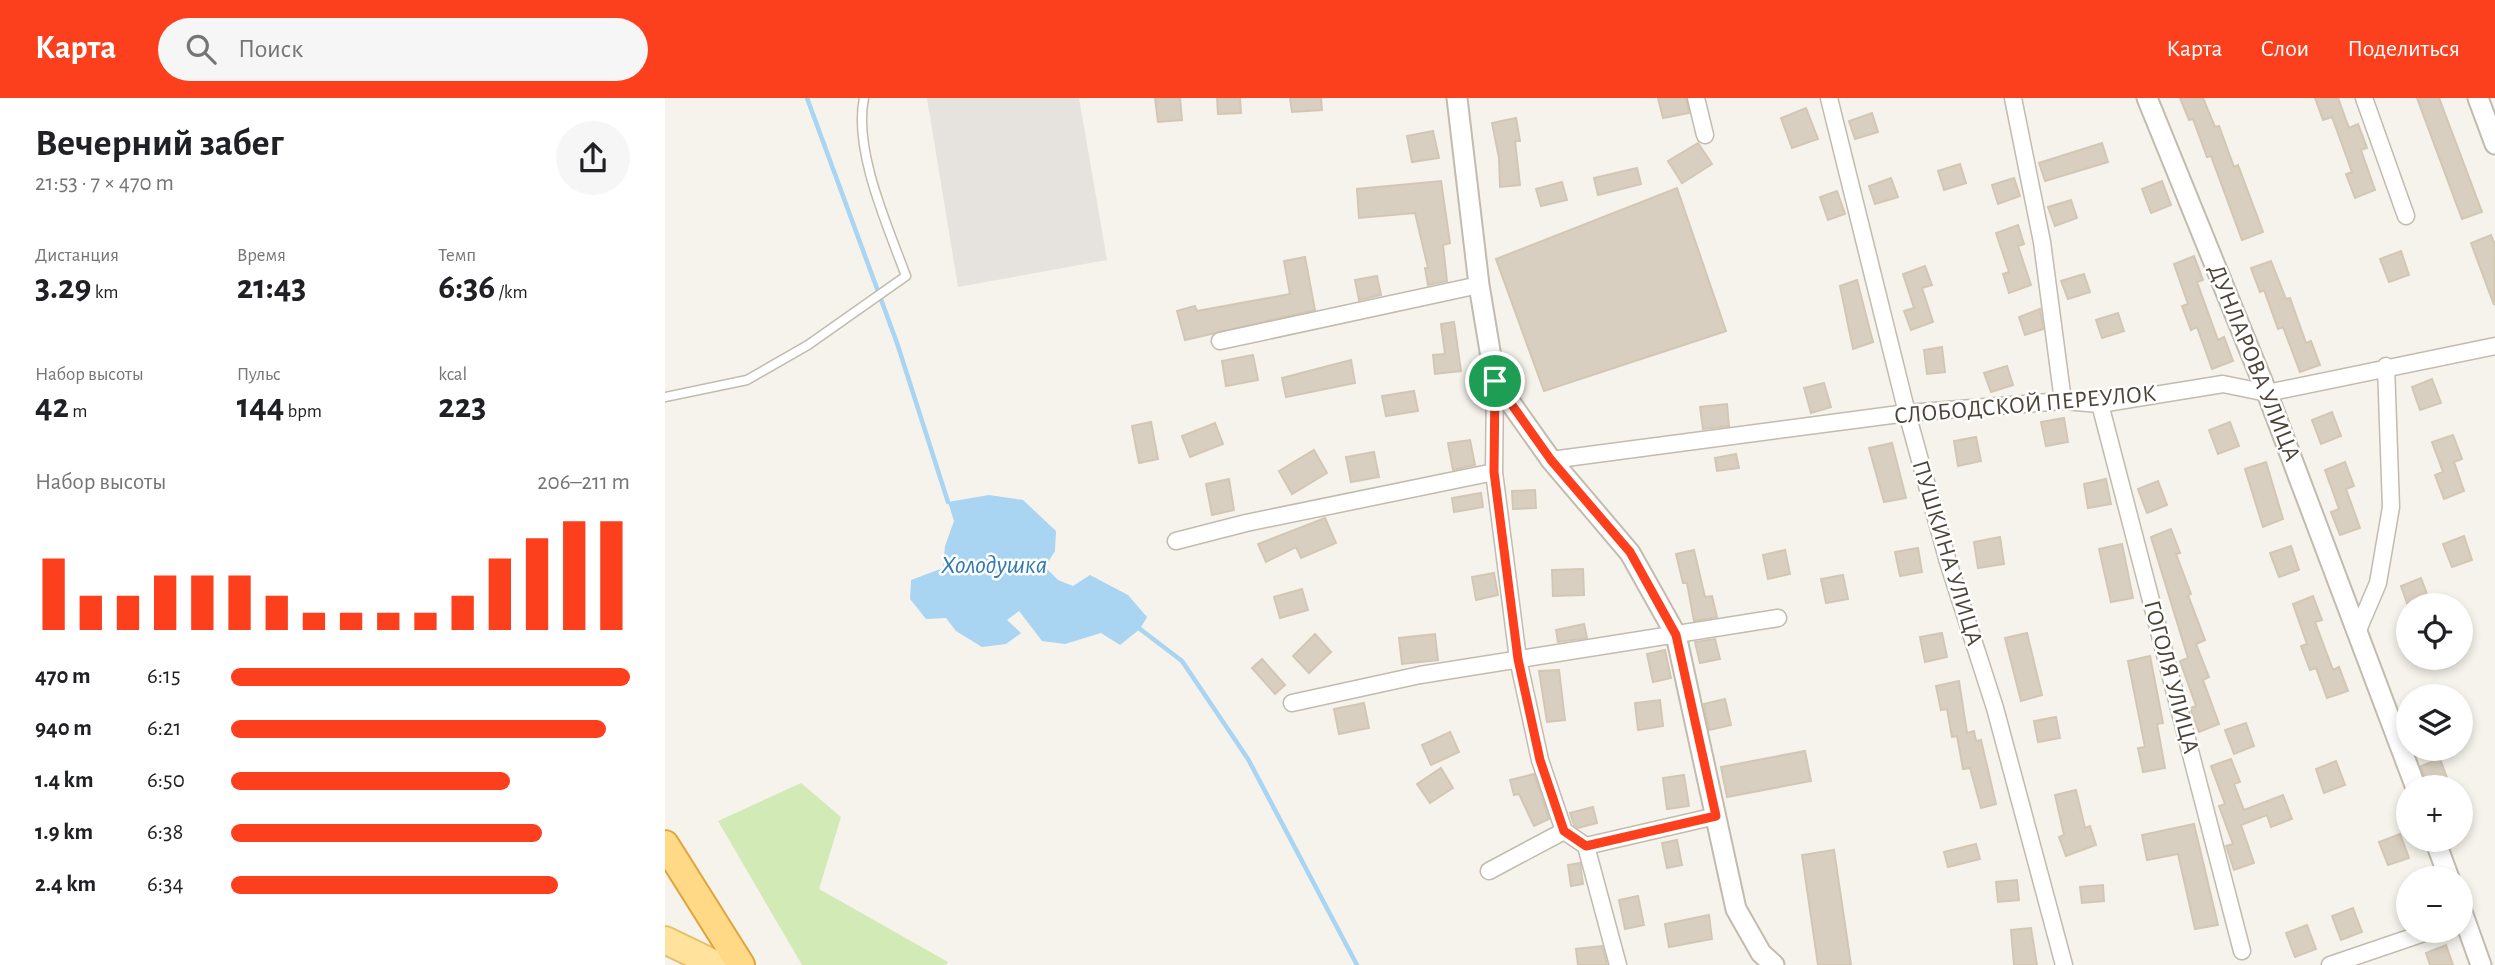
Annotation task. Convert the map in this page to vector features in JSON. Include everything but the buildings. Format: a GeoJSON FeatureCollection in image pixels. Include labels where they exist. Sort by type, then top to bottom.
{"type":"FeatureCollection","features":[{"type":"Feature","properties":{"kind":"highway"},"geometry":{"type":"LineString","coordinates":[[665,844],[741,965]]}},
{"type":"Feature","properties":{"kind":"highway"},"geometry":{"type":"LineString","coordinates":[[665,877],[725,965]]}},
{"type":"Feature","properties":{"kind":"main road"},"geometry":{"type":"LineString","coordinates":[[665,940],[717,965]]}},
{"type":"Feature","properties":{"kind":"street"},"geometry":{"type":"LineString","coordinates":[[1457,98],[1479,285],[1495,381],[1494,472],[1518,659],[1540,760],[1564,831],[1586,846],[1618,965]]}},
{"type":"Feature","properties":{"kind":"street"},"geometry":{"type":"LineString","coordinates":[[1696,98],[1705,135]]}},
{"type":"Feature","properties":{"kind":"street"},"geometry":{"type":"LineString","coordinates":[[2014,98],[2042,242],[2063,401]]}},
{"type":"Feature","properties":{"kind":"street","name":"ДУНЛАРОВА УЛИЦА"},"geometry":{"type":"LineString","coordinates":[[2147,98],[2267,393],[2411,775]]}},
{"type":"Feature","properties":{"kind":"street"},"geometry":{"type":"LineString","coordinates":[[2364,98],[2406,216]]}},
{"type":"Feature","properties":{"kind":"street"},"geometry":{"type":"LineString","coordinates":[[2478,98],[2495,144]]}},
{"type":"Feature","properties":{"kind":"street","name":"ПУШКИНА УЛИЦА"},"geometry":{"type":"LineString","coordinates":[[1835,100],[1907,413],[1948,562],[1995,708],[2064,965]]}},
{"type":"Feature","properties":{"kind":"street"},"geometry":{"type":"LineString","coordinates":[[1220,341],[1479,285]]}},
{"type":"Feature","properties":{"kind":"street","name":"СЛОБОДСКОЙ ПЕРЕУЛОК"},"geometry":{"type":"LineString","coordinates":[[1551,460],[1907,413],[2063,401],[2100,404],[2223,384],[2267,393],[2386,366],[2495,346]]}},
{"type":"Feature","properties":{"kind":"street"},"geometry":{"type":"LineString","coordinates":[[2358,630],[2378,583],[2391,507],[2386,366]]}},
{"type":"Feature","properties":{"kind":"street"},"geometry":{"type":"LineString","coordinates":[[1495,381],[1551,460],[1630,552],[1676,635],[1736,909],[1761,953],[1774,965]]}},
{"type":"Feature","properties":{"kind":"street","name":"ГОГОЛЯ УЛИЦА"},"geometry":{"type":"LineString","coordinates":[[2100,404],[2242,951]]}},
{"type":"Feature","properties":{"kind":"street"},"geometry":{"type":"LineString","coordinates":[[1176,541],[1246,523],[1494,472]]}},
{"type":"Feature","properties":{"kind":"street"},"geometry":{"type":"LineString","coordinates":[[1292,703],[1420,675],[1778,618]]}},
{"type":"Feature","properties":{"kind":"street"},"geometry":{"type":"LineString","coordinates":[[1586,846],[1716,816]]}},
{"type":"Feature","properties":{"kind":"street"},"geometry":{"type":"LineString","coordinates":[[1489,871],[1564,831]]}},
{"type":"Feature","properties":{"kind":"street"},"geometry":{"type":"LineString","coordinates":[[2330,965],[2396,943]]}},
{"type":"Feature","properties":{"kind":"street"},"geometry":{"type":"LineString","coordinates":[[2472,943],[2481,965]]}},
{"type":"Feature","properties":{"kind":"lane"},"geometry":{"type":"LineString","coordinates":[[665,397],[747,380],[808,345],[906,276],[874,190],[861,112],[864,98]]}},
{"type":"Feature","properties":{"kind":"shaded area"},"geometry":{"type":"Polygon","coordinates":[[[927,98],[1079,98],[1107,260],[958,287],[927,98]]]}},
{"type":"Feature","properties":{"kind":"green space"},"geometry":{"type":"Polygon","coordinates":[[[801,783],[841,817],[819,889],[948,962],[946,965],[802,965],[718,821],[801,783]]]}},
{"type":"Feature","properties":{"kind":"water","name":"Холодушка"},"geometry":{"type":"Polygon","coordinates":[[[989,495],[1023,500],[1056,531],[1055,551],[1045,567],[1058,580],[1073,586],[1090,575],[1128,595],[1147,617],[1140,629],[1120,645],[1101,633],[1065,644],[1042,641],[1019,611],[1007,620],[1021,633],[1006,644],[982,647],[956,631],[946,618],[926,619],[910,599],[911,580],[943,568],[945,546],[954,521],[948,502],[989,495]]]}},
{"type":"Feature","properties":{"kind":"waterway"},"geometry":{"type":"LineString","coordinates":[[807,98],[897,343],[948,502]]}},
{"type":"Feature","properties":{"kind":"waterway"},"geometry":{"type":"LineString","coordinates":[[1140,629],[1182,661],[1248,759],[1357,965]]}},
{"type":"Feature","properties":{"kind":"route"},"geometry":{"type":"LineString","coordinates":[[1495,381],[1551,460],[1630,552],[1676,635],[1716,816],[1586,846],[1564,831],[1540,760],[1518,659],[1494,472],[1495,381]]}}]}
